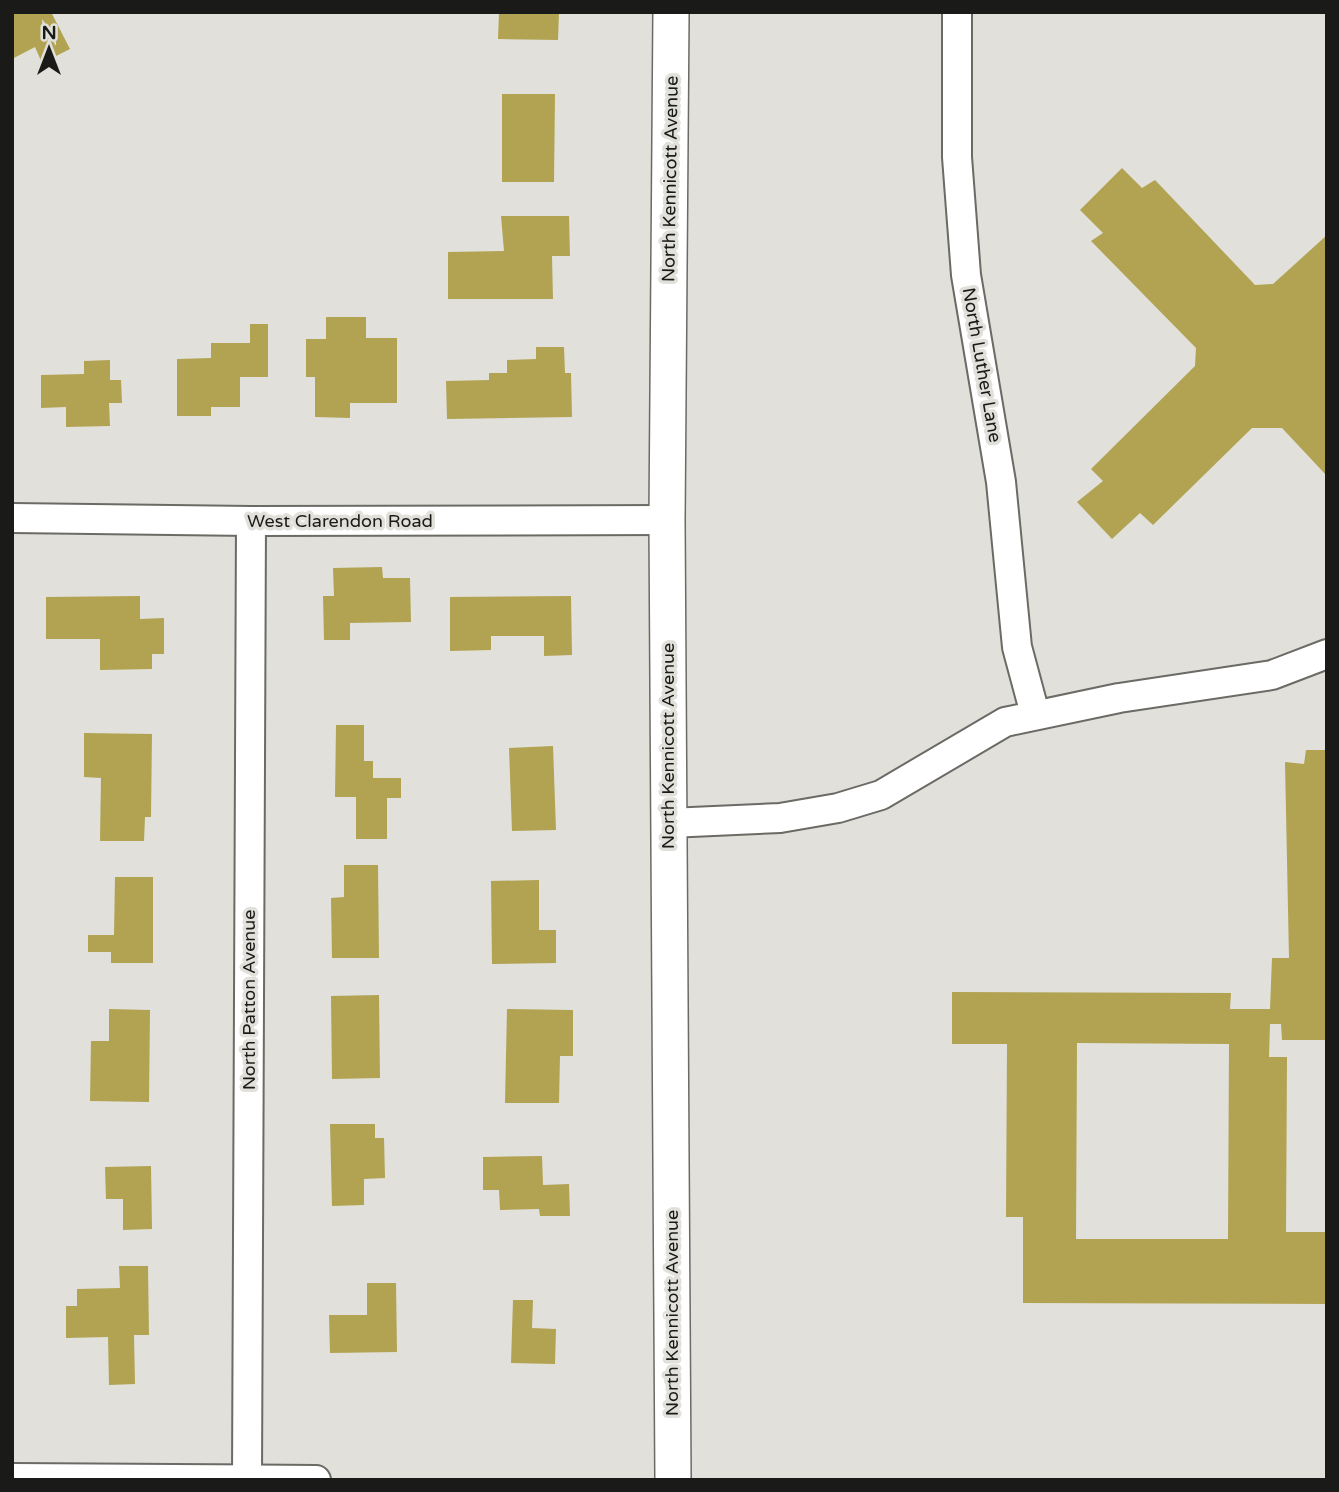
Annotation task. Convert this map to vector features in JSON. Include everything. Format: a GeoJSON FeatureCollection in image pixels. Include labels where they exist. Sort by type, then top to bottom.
{"type":"FeatureCollection","features":[{"type":"Feature","properties":{"kind":"street","name":"North Kennicott Avenue"},"geometry":{"type":"LineString","coordinates":[[671,12],[667,520],[673,1480]]}},
{"type":"Feature","properties":{"kind":"street","name":"North Luther Lane"},"geometry":{"type":"LineString","coordinates":[[957,12],[957,157],[966,275],[1001,482],[1017,647],[1035,714]]}},
{"type":"Feature","properties":{"kind":"street","name":"West Clarendon Road"},"geometry":{"type":"LineString","coordinates":[[12,518],[251,521],[667,520]]}},
{"type":"Feature","properties":{"kind":"street","name":"North Patton Avenue"},"geometry":{"type":"LineString","coordinates":[[247,1479],[251,521]]}},
{"type":"Feature","properties":{"kind":"street"},"geometry":{"type":"LineString","coordinates":[[668,822],[780,818],[838,808],[881,795],[1005,722],[1035,714],[1272,675],[1327,654]]}},
{"type":"Feature","properties":{"kind":"street"},"geometry":{"type":"LineString","coordinates":[[12,1478],[316,1480]]}},
{"type":"Feature","properties":{"kind":"building"},"geometry":{"type":"Polygon","coordinates":[[[12,12],[51,12],[70,49],[42,63],[35,47],[12,59],[12,12]]]}},
{"type":"Feature","properties":{"kind":"building"},"geometry":{"type":"Polygon","coordinates":[[[499,12],[559,12],[558,40],[498,39],[499,12]]]}},
{"type":"Feature","properties":{"kind":"building"},"geometry":{"type":"Polygon","coordinates":[[[502,94],[555,94],[554,182],[502,182],[502,94]]]}},
{"type":"Feature","properties":{"kind":"building"},"geometry":{"type":"Polygon","coordinates":[[[1122,168],[1142,188],[1155,180],[1255,285],[1273,284],[1327,235],[1327,476],[1282,428],[1252,428],[1153,525],[1140,513],[1112,539],[1077,502],[1103,481],[1091,469],[1195,366],[1196,348],[1091,241],[1103,233],[1080,210],[1122,168]]]}},
{"type":"Feature","properties":{"kind":"building"},"geometry":{"type":"Polygon","coordinates":[[[501,216],[569,216],[570,256],[552,256],[553,299],[448,299],[448,252],[504,251],[501,216]]]}},
{"type":"Feature","properties":{"kind":"building"},"geometry":{"type":"Polygon","coordinates":[[[326,317],[366,317],[366,338],[397,338],[397,403],[350,403],[350,418],[315,417],[315,377],[306,377],[306,339],[326,339],[326,317]]]}},
{"type":"Feature","properties":{"kind":"building"},"geometry":{"type":"Polygon","coordinates":[[[250,324],[268,324],[268,377],[240,377],[240,407],[211,407],[211,416],[177,416],[177,359],[211,358],[211,343],[250,343],[250,324]]]}},
{"type":"Feature","properties":{"kind":"building"},"geometry":{"type":"Polygon","coordinates":[[[536,347],[564,347],[565,373],[571,373],[572,417],[447,419],[446,381],[489,380],[489,373],[507,373],[507,360],[536,359],[536,347]]]}},
{"type":"Feature","properties":{"kind":"building"},"geometry":{"type":"Polygon","coordinates":[[[110,360],[110,380],[121,380],[122,403],[109,403],[110,426],[66,427],[66,407],[41,408],[41,375],[84,374],[84,361],[110,360]]]}},
{"type":"Feature","properties":{"kind":"building"},"geometry":{"type":"Polygon","coordinates":[[[382,567],[383,578],[410,578],[411,622],[350,623],[350,640],[324,640],[323,596],[334,596],[333,568],[382,567]]]}},
{"type":"Feature","properties":{"kind":"building"},"geometry":{"type":"Polygon","coordinates":[[[140,596],[140,619],[164,618],[164,654],[152,654],[152,669],[100,670],[100,639],[46,639],[46,597],[140,596]]]}},
{"type":"Feature","properties":{"kind":"building"},"geometry":{"type":"Polygon","coordinates":[[[571,596],[572,655],[544,656],[544,636],[491,636],[491,650],[450,651],[450,597],[571,596]]]}},
{"type":"Feature","properties":{"kind":"building"},"geometry":{"type":"Polygon","coordinates":[[[336,725],[364,725],[364,761],[373,761],[373,778],[401,778],[401,798],[387,798],[387,839],[356,839],[356,797],[335,797],[336,725]]]}},
{"type":"Feature","properties":{"kind":"building"},"geometry":{"type":"Polygon","coordinates":[[[84,733],[152,734],[151,817],[145,817],[144,841],[100,841],[101,778],[84,777],[84,733]]]}},
{"type":"Feature","properties":{"kind":"building"},"geometry":{"type":"Polygon","coordinates":[[[553,746],[556,830],[512,831],[509,748],[553,746]]]}},
{"type":"Feature","properties":{"kind":"building"},"geometry":{"type":"Polygon","coordinates":[[[1306,750],[1327,750],[1327,1040],[1282,1040],[1281,1024],[1270,1024],[1269,1057],[1287,1057],[1286,1232],[1327,1232],[1327,1304],[1023,1303],[1023,1217],[1006,1217],[1007,1044],[952,1044],[952,992],[1231,993],[1230,1009],[1270,1009],[1272,958],[1289,958],[1285,762],[1304,764],[1306,750]],[[1077,1043],[1076,1239],[1228,1239],[1229,1044],[1077,1043]]]}},
{"type":"Feature","properties":{"kind":"building"},"geometry":{"type":"Polygon","coordinates":[[[344,865],[378,865],[379,958],[332,958],[331,898],[344,897],[344,865]]]}},
{"type":"Feature","properties":{"kind":"building"},"geometry":{"type":"Polygon","coordinates":[[[115,877],[153,877],[153,963],[111,963],[111,952],[88,952],[88,935],[114,935],[115,877]]]}},
{"type":"Feature","properties":{"kind":"building"},"geometry":{"type":"Polygon","coordinates":[[[539,880],[539,930],[556,930],[556,963],[492,964],[491,881],[539,880]]]}},
{"type":"Feature","properties":{"kind":"building"},"geometry":{"type":"Polygon","coordinates":[[[379,995],[380,1078],[332,1079],[331,996],[379,995]]]}},
{"type":"Feature","properties":{"kind":"building"},"geometry":{"type":"Polygon","coordinates":[[[109,1009],[150,1010],[149,1102],[90,1101],[91,1041],[109,1041],[109,1009]]]}},
{"type":"Feature","properties":{"kind":"building"},"geometry":{"type":"Polygon","coordinates":[[[507,1009],[573,1010],[573,1056],[560,1056],[559,1103],[505,1103],[507,1009]]]}},
{"type":"Feature","properties":{"kind":"building"},"geometry":{"type":"Polygon","coordinates":[[[330,1124],[375,1124],[375,1138],[384,1138],[385,1178],[364,1179],[364,1205],[332,1206],[330,1124]]]}},
{"type":"Feature","properties":{"kind":"building"},"geometry":{"type":"Polygon","coordinates":[[[542,1156],[543,1185],[569,1184],[570,1216],[540,1216],[539,1209],[500,1210],[499,1190],[483,1190],[483,1157],[542,1156]]]}},
{"type":"Feature","properties":{"kind":"building"},"geometry":{"type":"Polygon","coordinates":[[[151,1166],[152,1229],[123,1230],[123,1199],[106,1199],[105,1167],[151,1166]]]}},
{"type":"Feature","properties":{"kind":"building"},"geometry":{"type":"Polygon","coordinates":[[[119,1266],[148,1266],[149,1335],[134,1335],[135,1384],[109,1385],[108,1337],[66,1338],[66,1306],[77,1306],[77,1289],[120,1288],[119,1266]]]}},
{"type":"Feature","properties":{"kind":"building"},"geometry":{"type":"Polygon","coordinates":[[[367,1283],[396,1283],[397,1352],[330,1353],[329,1315],[367,1315],[367,1283]]]}},
{"type":"Feature","properties":{"kind":"building"},"geometry":{"type":"Polygon","coordinates":[[[513,1300],[533,1300],[532,1328],[556,1329],[555,1364],[511,1363],[513,1300]]]}}]}
